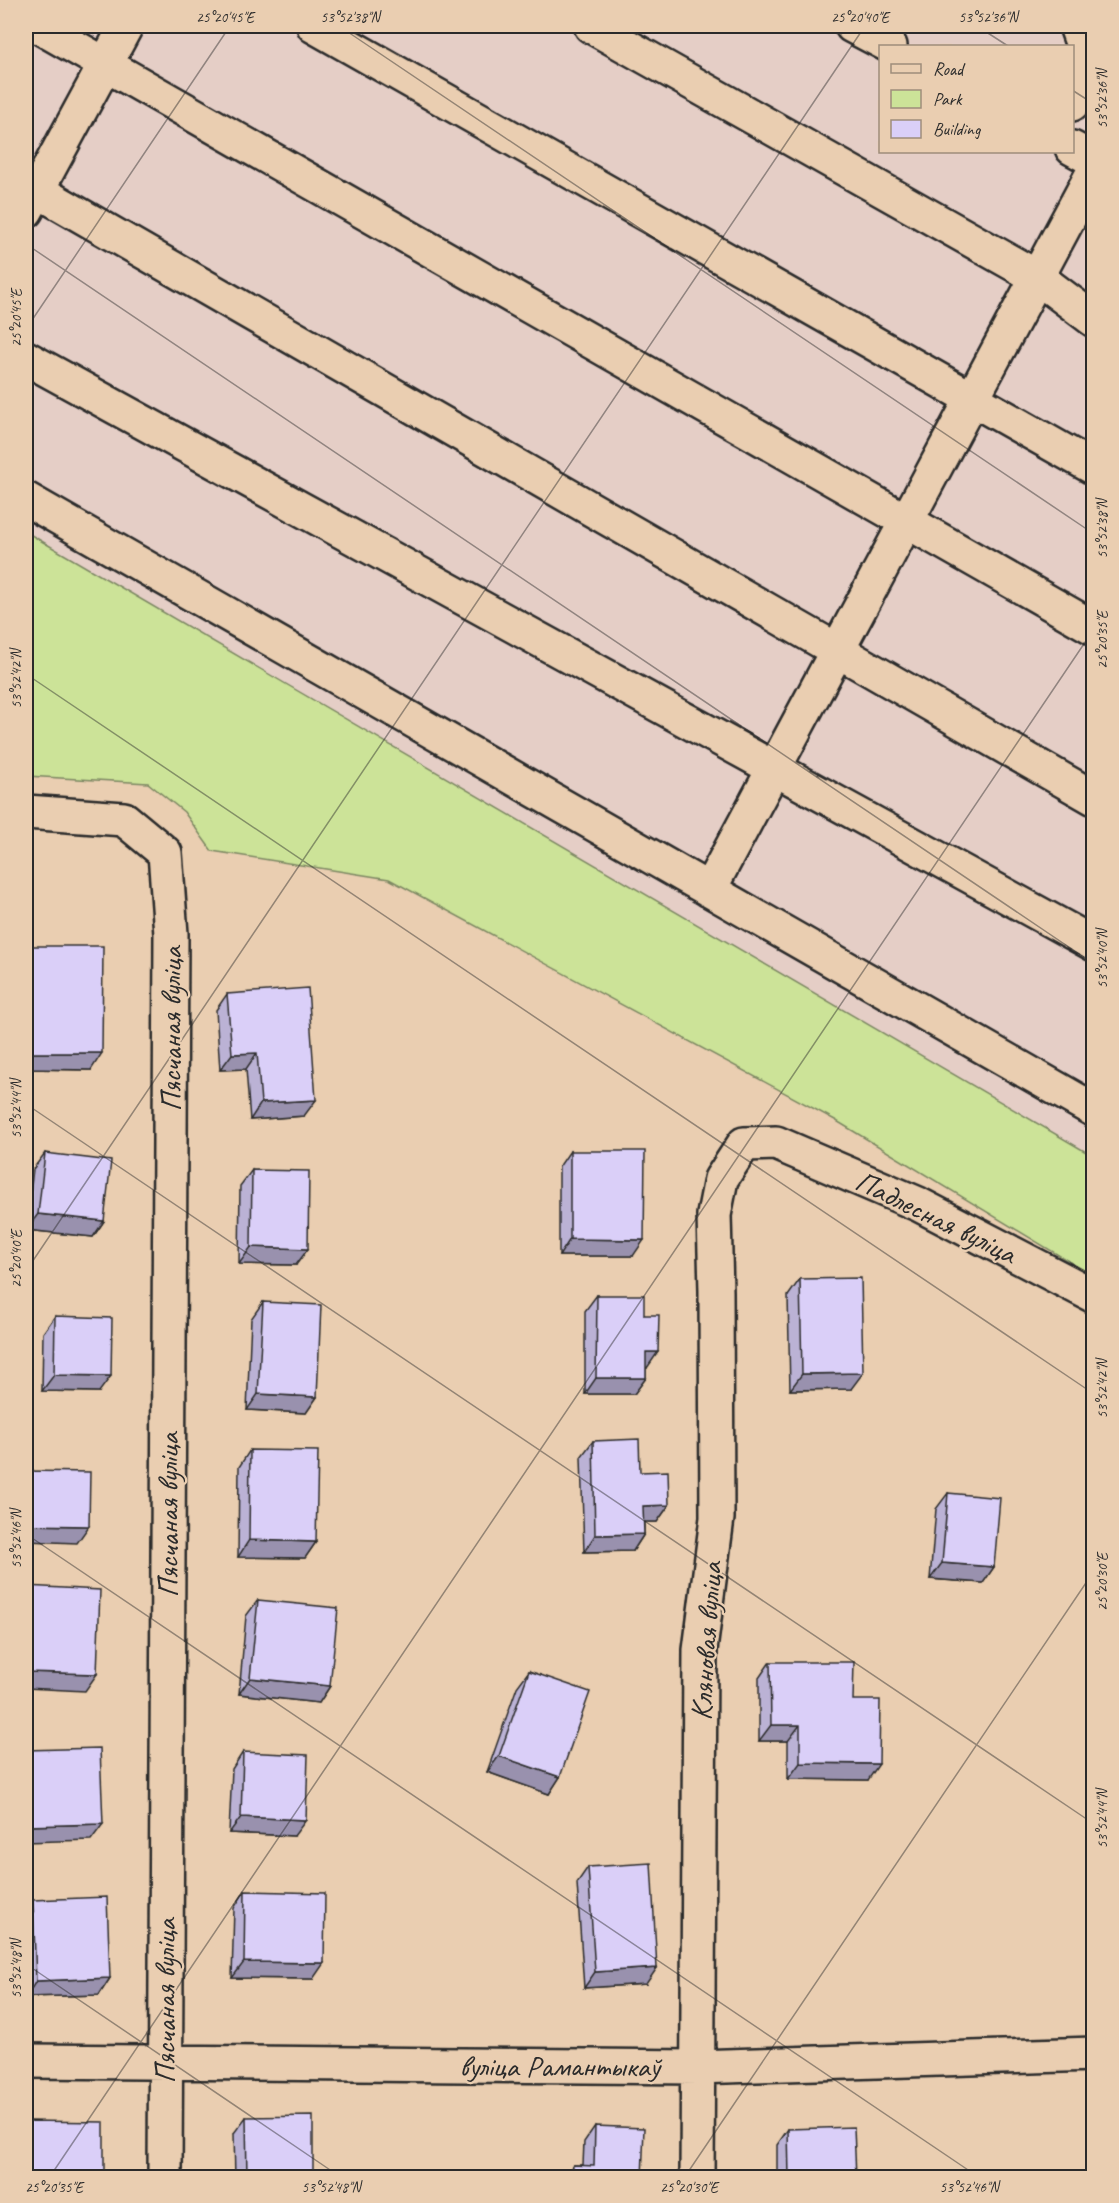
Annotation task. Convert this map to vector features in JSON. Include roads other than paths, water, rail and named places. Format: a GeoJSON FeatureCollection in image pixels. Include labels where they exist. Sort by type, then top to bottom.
{"type":"FeatureCollection","features":[{"type":"Feature","properties":{"kind":"street"},"geometry":{"type":"LineString","coordinates":[[38,26],[1094,628]]}},
{"type":"Feature","properties":{"kind":"street"},"geometry":{"type":"LineString","coordinates":[[126,26],[29,195],[1094,798]]}},
{"type":"Feature","properties":{"kind":"street"},"geometry":{"type":"LineString","coordinates":[[314,26],[1094,468]]}},
{"type":"Feature","properties":{"kind":"street"},"geometry":{"type":"LineString","coordinates":[[591,26],[1037,277],[1094,320]]}},
{"type":"Feature","properties":{"kind":"street"},"geometry":{"type":"LineString","coordinates":[[852,26],[888,45]]}},
{"type":"Feature","properties":{"kind":"street"},"geometry":{"type":"LineString","coordinates":[[1074,100],[1092,65],[1076,26]]}},
{"type":"Feature","properties":{"kind":"street"},"geometry":{"type":"LineString","coordinates":[[1074,149],[1094,160]]}},
{"type":"Feature","properties":{"kind":"street"},"geometry":{"type":"LineString","coordinates":[[709,890],[1094,171]]}},
{"type":"Feature","properties":{"kind":"street"},"geometry":{"type":"LineString","coordinates":[[26,358],[1094,944]]}},
{"type":"Feature","properties":{"kind":"street"},"geometry":{"type":"LineString","coordinates":[[26,499],[1094,1110]]}},
{"type":"Feature","properties":{"kind":"street","name":"Пясчаная вуліца"},"geometry":{"type":"LineString","coordinates":[[26,812],[124,819],[165,852],[171,934],[165,2178]]}},
{"type":"Feature","properties":{"kind":"street","name":"Падлесная вуліца"},"geometry":{"type":"LineString","coordinates":[[776,1143],[918,1204],[1094,1296]]}},
{"type":"Feature","properties":{"kind":"street","name":"Кляновая вуліца"},"geometry":{"type":"LineString","coordinates":[[697,2178],[700,1650],[717,1518],[717,1303],[714,1215],[721,1179],[744,1144],[776,1143]]}},
{"type":"Feature","properties":{"kind":"street","name":"вуліца Рамантыкаў"},"geometry":{"type":"LineString","coordinates":[[26,2061],[697,2067],[1094,2054]]}}]}
